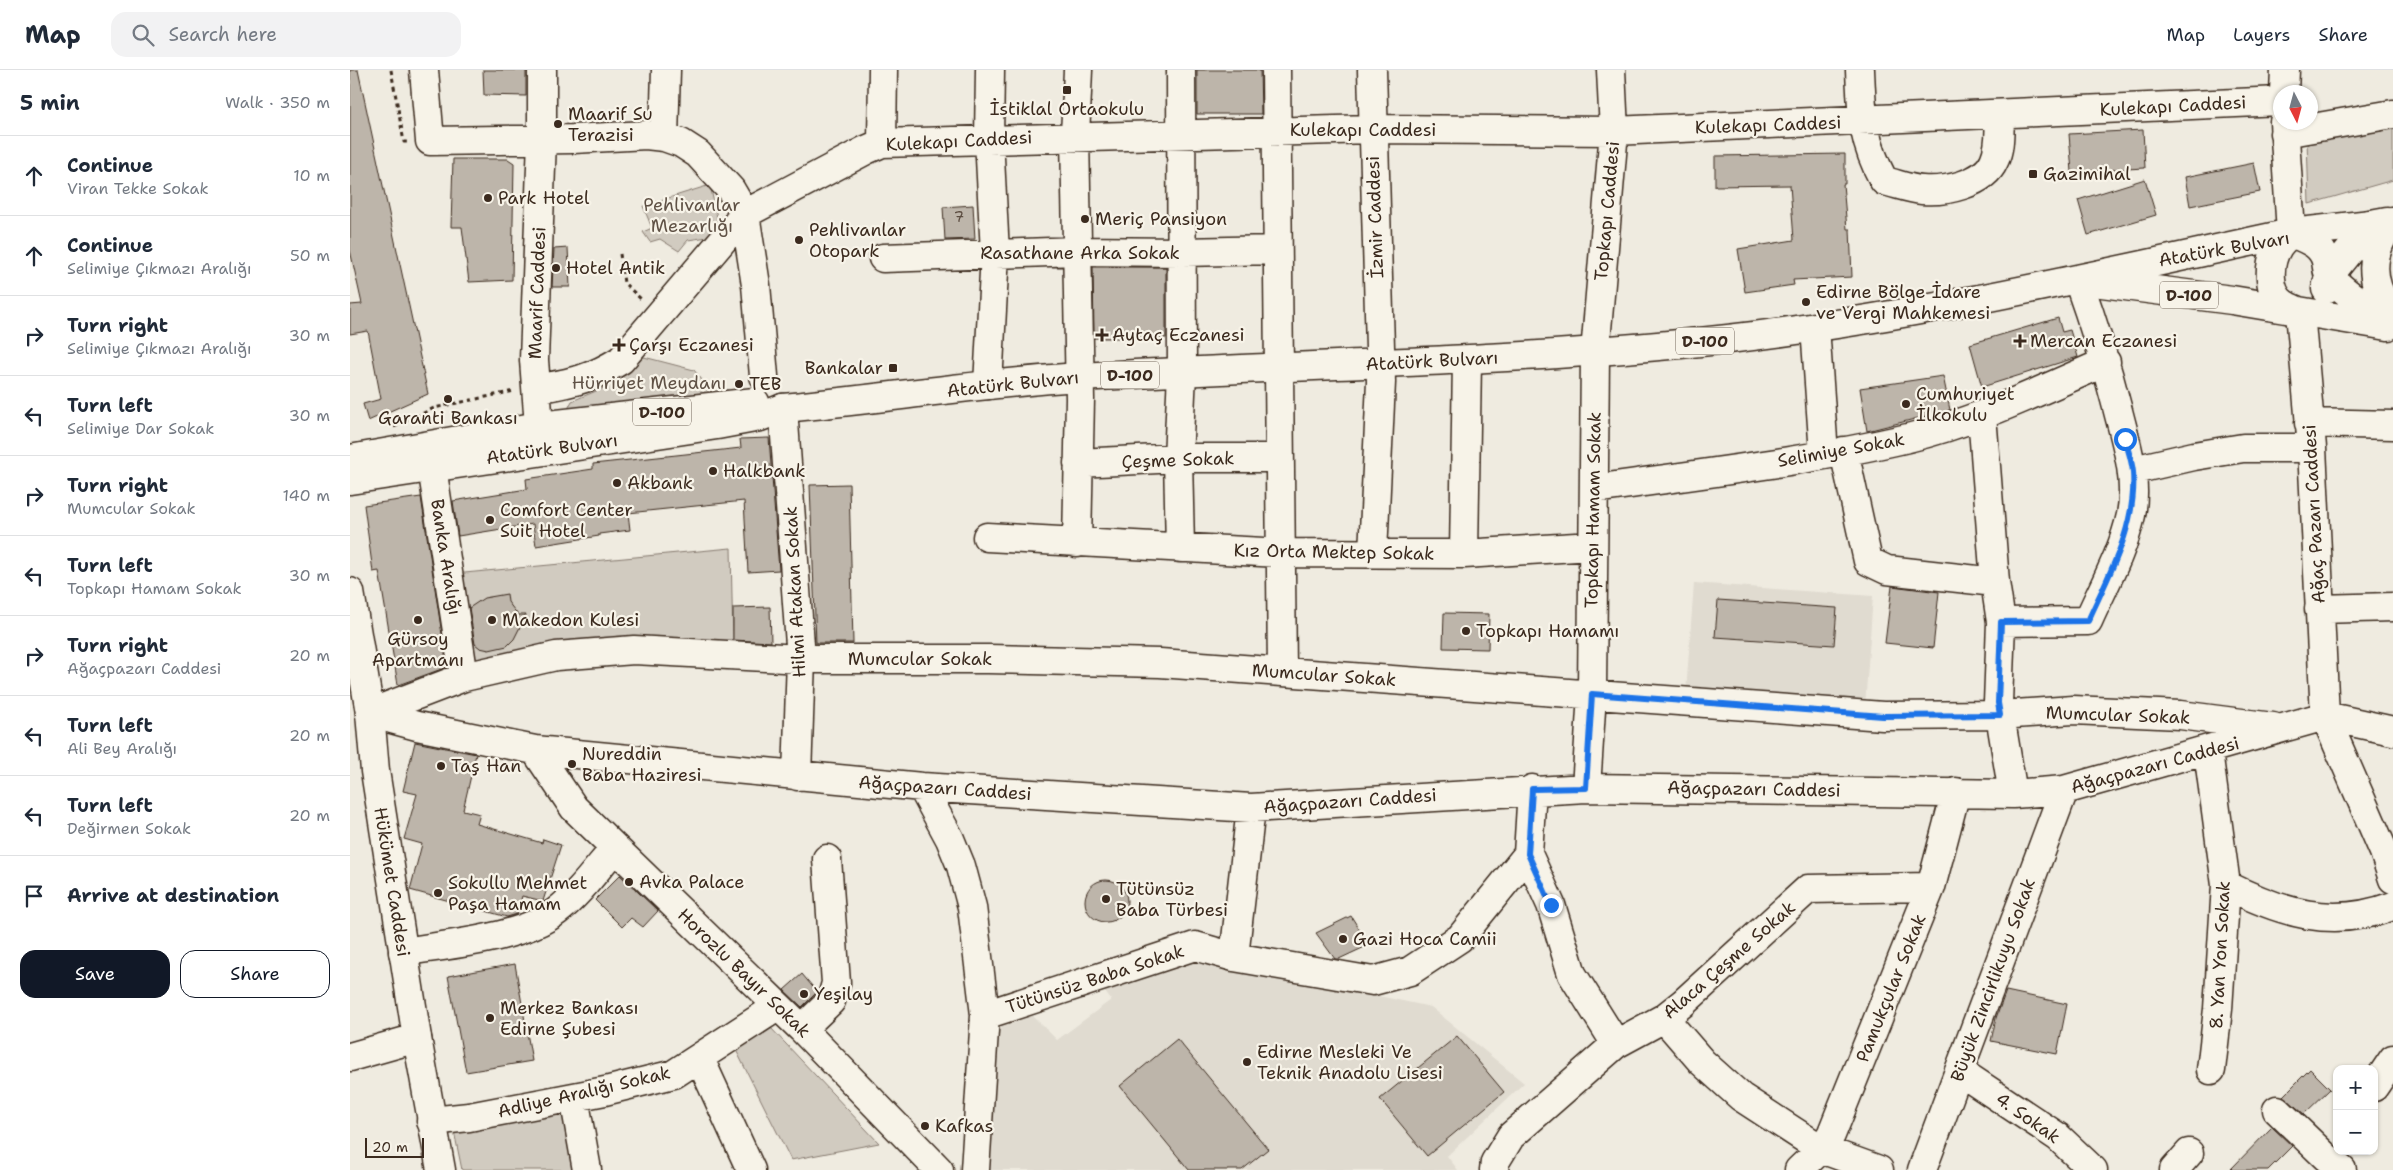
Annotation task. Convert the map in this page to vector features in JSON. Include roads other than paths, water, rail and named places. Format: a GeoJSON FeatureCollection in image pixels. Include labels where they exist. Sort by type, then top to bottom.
{"type":"FeatureCollection","features":[{"type":"Feature","properties":{"kind":"street"},"geometry":{"type":"LineString","coordinates":[[424,70],[430,141],[646,135],[664,137],[681,143],[698,154],[731,190],[745,214],[756,284],[764,376]]}},
{"type":"Feature","properties":{"kind":"street","name":"Maarif Caddesi"},"geometry":{"type":"LineString","coordinates":[[541,438],[534,360],[542,139],[542,70]]}},
{"type":"Feature","properties":{"kind":"street"},"geometry":{"type":"LineString","coordinates":[[664,137],[666,70]]}},
{"type":"Feature","properties":{"kind":"street"},"geometry":{"type":"LineString","coordinates":[[882,143],[883,70]]}},
{"type":"Feature","properties":{"kind":"street"},"geometry":{"type":"LineString","coordinates":[[988,385],[995,253],[989,139],[990,70]]}},
{"type":"Feature","properties":{"kind":"street"},"geometry":{"type":"LineString","coordinates":[[1077,543],[1079,377],[1075,136],[1078,70]]}},
{"type":"Feature","properties":{"kind":"street"},"geometry":{"type":"LineString","coordinates":[[1180,548],[1178,458],[1182,373],[1181,70]]}},
{"type":"Feature","properties":{"kind":"street"},"geometry":{"type":"LineString","coordinates":[[1276,70],[1282,672]]}},
{"type":"Feature","properties":{"kind":"street","name":"İzmir Caddesi"},"geometry":{"type":"LineString","coordinates":[[1372,70],[1372,129],[1381,364],[1373,553]]}},
{"type":"Feature","properties":{"kind":"street","name":"Topkapı Caddesi"},"geometry":{"type":"LineString","coordinates":[[1595,353],[1614,131],[1611,70]]}},
{"type":"Feature","properties":{"kind":"street"},"geometry":{"type":"LineString","coordinates":[[1860,70],[1862,121],[1871,156],[1884,181],[1923,190],[1966,185],[1985,175],[1994,162],[1998,149],[2000,115]]}},
{"type":"Feature","properties":{"kind":"street"},"geometry":{"type":"LineString","coordinates":[[2284,85],[2285,70]]}},
{"type":"Feature","properties":{"kind":"street","name":"Kulekapı Caddesi"},"geometry":{"type":"LineString","coordinates":[[537,389],[581,381],[597,375],[621,360],[745,214],[882,143],[1372,129],[1614,131],[2273,101]]}},
{"type":"Feature","properties":{"kind":"street"},"geometry":{"type":"LineString","coordinates":[[2318,124],[2393,114]]}},
{"type":"Feature","properties":{"kind":"street"},"geometry":{"type":"LineString","coordinates":[[2284,130],[2291,233]]}},
{"type":"Feature","properties":{"kind":"street"},"geometry":{"type":"LineString","coordinates":[[2386,222],[2329,276],[2327,287],[2319,301],[2300,312],[2283,304],[2274,292],[2271,275],[2272,259],[2278,246],[2291,233],[2386,222]]}},
{"type":"Feature","properties":{"kind":"street"},"geometry":{"type":"LineString","coordinates":[[2386,222],[2374,259],[2374,271],[2383,303],[2393,315]]}},
{"type":"Feature","properties":{"kind":"street","name":"Atatürk Bulvarı"},"geometry":{"type":"LineString","coordinates":[[350,459],[541,438],[759,402],[783,408],[988,385],[1079,377],[1595,353],[1815,328],[2078,280],[2291,233],[2308,240],[2320,249],[2329,276]]}},
{"type":"Feature","properties":{"kind":"street","name":"Rasathane Arka Sokak"},"geometry":{"type":"LineString","coordinates":[[883,258],[1076,251],[1182,252],[1277,250]]}},
{"type":"Feature","properties":{"kind":"street"},"geometry":{"type":"LineString","coordinates":[[2329,276],[2353,297],[2380,316],[2393,322]]}},
{"type":"Feature","properties":{"kind":"street"},"geometry":{"type":"LineString","coordinates":[[2001,622],[2088,621],[2126,532],[2134,494],[2133,470],[2106,362],[2078,280]]}},
{"type":"Feature","properties":{"kind":"street","name":"Atatürk Bulvarı"},"geometry":{"type":"LineString","coordinates":[[2078,280],[2232,300],[2393,326]]}},
{"type":"Feature","properties":{"kind":"street","name":"Ağaç Pazarı Caddesi"},"geometry":{"type":"LineString","coordinates":[[2300,312],[2311,436],[2325,716]]}},
{"type":"Feature","properties":{"kind":"street"},"geometry":{"type":"LineString","coordinates":[[1815,328],[1834,452],[1868,561],[1886,570],[1995,582]]}},
{"type":"Feature","properties":{"kind":"street","name":"Topkapı Hamam Sokak"},"geometry":{"type":"LineString","coordinates":[[1586,788],[1592,694],[1595,353]]}},
{"type":"Feature","properties":{"kind":"street"},"geometry":{"type":"LineString","coordinates":[[1464,554],[1467,360]]}},
{"type":"Feature","properties":{"kind":"street","name":"Selimiye Sokak"},"geometry":{"type":"LineString","coordinates":[[1594,489],[1834,452],[1908,438],[1982,415],[2106,362]]}},
{"type":"Feature","properties":{"kind":"street","name":"Hilmi Atakan Sokak"},"geometry":{"type":"LineString","coordinates":[[783,408],[801,659],[797,776]]}},
{"type":"Feature","properties":{"kind":"street"},"geometry":{"type":"LineString","coordinates":[[1982,415],[1995,582],[2001,622],[1998,703],[2013,794]]}},
{"type":"Feature","properties":{"kind":"street"},"geometry":{"type":"LineString","coordinates":[[2133,470],[2194,456],[2311,436],[2393,425]]}},
{"type":"Feature","properties":{"kind":"street","name":"Atatürk Bulvarı"},"geometry":{"type":"LineString","coordinates":[[350,480],[432,467],[541,438]]}},
{"type":"Feature","properties":{"kind":"street","name":"Çeşme Sokak"},"geometry":{"type":"LineString","coordinates":[[1078,463],[1178,458],[1279,458]]}},
{"type":"Feature","properties":{"kind":"street","name":"Banka Aralığı"},"geometry":{"type":"LineString","coordinates":[[432,467],[464,677]]}},
{"type":"Feature","properties":{"kind":"street","name":"Kız Orta Mektep Sokak"},"geometry":{"type":"LineString","coordinates":[[987,537],[1280,553],[1464,554],[1592,546]]}},
{"type":"Feature","properties":{"kind":"street","name":"Hükümet Caddesi"},"geometry":{"type":"LineString","coordinates":[[350,592],[370,713],[375,771],[417,1038],[441,1170]]}},
{"type":"Feature","properties":{"kind":"street"},"geometry":{"type":"LineString","coordinates":[[2319,609],[2393,608]]}},
{"type":"Feature","properties":{"kind":"street","name":"Mumcular Sokak"},"geometry":{"type":"LineString","coordinates":[[370,713],[464,677],[556,656],[634,650],[801,659],[988,659],[1160,663],[1883,716],[2000,715],[2073,710],[2180,715],[2286,728]]}},
{"type":"Feature","properties":{"kind":"street","name":"Ağaçpazarı Caddesi"},"geometry":{"type":"LineString","coordinates":[[370,713],[417,726],[535,750],[922,787],[1251,808],[1532,789],[1586,788],[2013,794],[2064,790],[2208,751],[2325,716]]}},
{"type":"Feature","properties":{"kind":"street"},"geometry":{"type":"LineString","coordinates":[[2325,716],[2393,731]]}},
{"type":"Feature","properties":{"kind":"street"},"geometry":{"type":"LineString","coordinates":[[2325,716],[2384,852],[2393,879]]}},
{"type":"Feature","properties":{"kind":"street","name":"Horozlu Bayır Sokak"},"geometry":{"type":"LineString","coordinates":[[535,750],[574,808],[777,1007],[802,1028],[939,1170]]}},
{"type":"Feature","properties":{"kind":"street","name":"8. Yan Yon Sokak"},"geometry":{"type":"LineString","coordinates":[[2208,751],[2226,885],[2218,1009],[2211,1070]]}},
{"type":"Feature","properties":{"kind":"street"},"geometry":{"type":"LineString","coordinates":[[922,787],[950,839],[961,866],[972,907],[985,1015],[975,1170]]}},
{"type":"Feature","properties":{"kind":"street"},"geometry":{"type":"LineString","coordinates":[[1532,789],[1528,854],[1551,905],[1572,974],[1616,1044]]}},
{"type":"Feature","properties":{"kind":"street","name":"Büyük Zincirlikuyu Sokak"},"geometry":{"type":"LineString","coordinates":[[1922,1170],[2064,790]]}},
{"type":"Feature","properties":{"kind":"street","name":"Pamukçular Sokak"},"geometry":{"type":"LineString","coordinates":[[1798,1170],[1822,1149],[1831,1135],[1932,887],[1956,792]]}},
{"type":"Feature","properties":{"kind":"street"},"geometry":{"type":"LineString","coordinates":[[1234,957],[1251,808]]}},
{"type":"Feature","properties":{"kind":"street"},"geometry":{"type":"LineString","coordinates":[[404,952],[516,932],[537,924],[557,911],[574,895],[614,849]]}},
{"type":"Feature","properties":{"kind":"street","name":"Tütünsüz Baba Sokak"},"geometry":{"type":"LineString","coordinates":[[985,1015],[1195,946],[1234,957],[1373,981],[1410,971],[1460,938],[1528,854]]}},
{"type":"Feature","properties":{"kind":"street"},"geometry":{"type":"LineString","coordinates":[[802,1028],[831,1001],[836,983],[827,859]]}},
{"type":"Feature","properties":{"kind":"street"},"geometry":{"type":"LineString","coordinates":[[2226,885],[2287,911],[2333,918],[2370,914],[2393,906]]}},
{"type":"Feature","properties":{"kind":"street","name":"Alaca Çeşme Sokak"},"geometry":{"type":"LineString","coordinates":[[1494,1170],[1495,1162],[1511,1136],[1616,1044],[1664,1018],[1683,1003],[1808,889],[1932,887]]}},
{"type":"Feature","properties":{"kind":"street","name":"Adliye Aralığı Sokak"},"geometry":{"type":"LineString","coordinates":[[431,1122],[469,1117],[574,1097],[642,1083],[674,1074],[700,1059],[777,1007]]}},
{"type":"Feature","properties":{"kind":"street"},"geometry":{"type":"LineString","coordinates":[[1664,1018],[1702,1062],[1742,1097],[1822,1149],[1879,1170]]}},
{"type":"Feature","properties":{"kind":"street"},"geometry":{"type":"LineString","coordinates":[[350,1057],[417,1038]]}},
{"type":"Feature","properties":{"kind":"street"},"geometry":{"type":"LineString","coordinates":[[2378,1082],[2393,1058]]}},
{"type":"Feature","properties":{"kind":"street"},"geometry":{"type":"LineString","coordinates":[[700,1059],[751,1170]]}},
{"type":"Feature","properties":{"kind":"street","name":"4. Sokak"},"geometry":{"type":"LineString","coordinates":[[1959,1071],[2058,1137],[2078,1164]]}},
{"type":"Feature","properties":{"kind":"street"},"geometry":{"type":"LineString","coordinates":[[574,1097],[587,1170]]}},
{"type":"Feature","properties":{"kind":"street"},"geometry":{"type":"LineString","coordinates":[[2277,1110],[2329,1160]]}},
{"type":"Feature","properties":{"kind":"place","name":"İstiklal Ortaokulu"},"geometry":{"type":"Point","coordinates":[1067,90]}},
{"type":"Feature","properties":{"kind":"place","name":"Maarif Su Terazisi"},"geometry":{"type":"Point","coordinates":[558,124]}},
{"type":"Feature","properties":{"kind":"place","name":"Gazimihal"},"geometry":{"type":"Point","coordinates":[2033,174]}},
{"type":"Feature","properties":{"kind":"place","name":"Park Hotel"},"geometry":{"type":"Point","coordinates":[488,198]}},
{"type":"Feature","properties":{"kind":"place","name":"Meriç Pansiyon"},"geometry":{"type":"Point","coordinates":[1085,219]}},
{"type":"Feature","properties":{"kind":"place","name":"Pehlivanlar Otopark"},"geometry":{"type":"Point","coordinates":[799,240]}},
{"type":"Feature","properties":{"kind":"place","name":"Hotel Antik"},"geometry":{"type":"Point","coordinates":[556,268]}},
{"type":"Feature","properties":{"kind":"place","name":"Edirne Bölge İdare ve Vergi Mahkemesi"},"geometry":{"type":"Point","coordinates":[1806,302]}},
{"type":"Feature","properties":{"kind":"place","name":"Aytaç Eczanesi"},"geometry":{"type":"Point","coordinates":[1102,335]}},
{"type":"Feature","properties":{"kind":"place","name":"Mercan Eczanesi"},"geometry":{"type":"Point","coordinates":[2020,341]}},
{"type":"Feature","properties":{"kind":"place","name":"Çarşı Eczanesi"},"geometry":{"type":"Point","coordinates":[619,345]}},
{"type":"Feature","properties":{"kind":"place","name":"Bankalar"},"geometry":{"type":"Point","coordinates":[893,368]}},
{"type":"Feature","properties":{"kind":"place","name":"TEB"},"geometry":{"type":"Point","coordinates":[739,384]}},
{"type":"Feature","properties":{"kind":"place","name":"Garanti Bankası"},"geometry":{"type":"Point","coordinates":[448,399]}},
{"type":"Feature","properties":{"kind":"place","name":"Cumhuriyet İlkokulu"},"geometry":{"type":"Point","coordinates":[1906,404]}},
{"type":"Feature","properties":{"kind":"place","name":"Halkbank"},"geometry":{"type":"Point","coordinates":[713,471]}},
{"type":"Feature","properties":{"kind":"place","name":"Akbank"},"geometry":{"type":"Point","coordinates":[617,483]}},
{"type":"Feature","properties":{"kind":"place","name":"Comfort Center Suit Hotel"},"geometry":{"type":"Point","coordinates":[490,520]}},
{"type":"Feature","properties":{"kind":"place","name":"Gürsoy Apartmanı"},"geometry":{"type":"Point","coordinates":[418,620]}},
{"type":"Feature","properties":{"kind":"place","name":"Makedon Kulesi"},"geometry":{"type":"Point","coordinates":[492,620]}},
{"type":"Feature","properties":{"kind":"place","name":"Topkapı Hamamı"},"geometry":{"type":"Point","coordinates":[1466,631]}},
{"type":"Feature","properties":{"kind":"place","name":"Nureddin Baba Haziresi"},"geometry":{"type":"Point","coordinates":[572,764]}},
{"type":"Feature","properties":{"kind":"place","name":"Taş Han"},"geometry":{"type":"Point","coordinates":[441,766]}},
{"type":"Feature","properties":{"kind":"place","name":"Avka Palace"},"geometry":{"type":"Point","coordinates":[629,882]}},
{"type":"Feature","properties":{"kind":"place","name":"Sokullu Mehmet Paşa Hamam"},"geometry":{"type":"Point","coordinates":[438,893]}},
{"type":"Feature","properties":{"kind":"place","name":"Tütünsüz Baba Türbesi"},"geometry":{"type":"Point","coordinates":[1106,899]}},
{"type":"Feature","properties":{"kind":"place","name":"Gazi Hoca Camii"},"geometry":{"type":"Point","coordinates":[1343,939]}},
{"type":"Feature","properties":{"kind":"place","name":"Yeşilay"},"geometry":{"type":"Point","coordinates":[804,994]}},
{"type":"Feature","properties":{"kind":"place","name":"Merkez Bankası Edirne Şubesi"},"geometry":{"type":"Point","coordinates":[490,1018]}},
{"type":"Feature","properties":{"kind":"place","name":"Edirne Mesleki Ve Teknik Anadolu Lisesi"},"geometry":{"type":"Point","coordinates":[1247,1062]}},
{"type":"Feature","properties":{"kind":"place","name":"Kafkas"},"geometry":{"type":"Point","coordinates":[925,1126]}},
{"type":"Feature","properties":{"kind":"park label","name":"Pehlivanlar Mezarlığı"},"geometry":{"type":"Point","coordinates":[692,215]}},
{"type":"Feature","properties":{"kind":"park label","name":"Hürriyet Meydanı"},"geometry":{"type":"Point","coordinates":[649,383]}}]}
